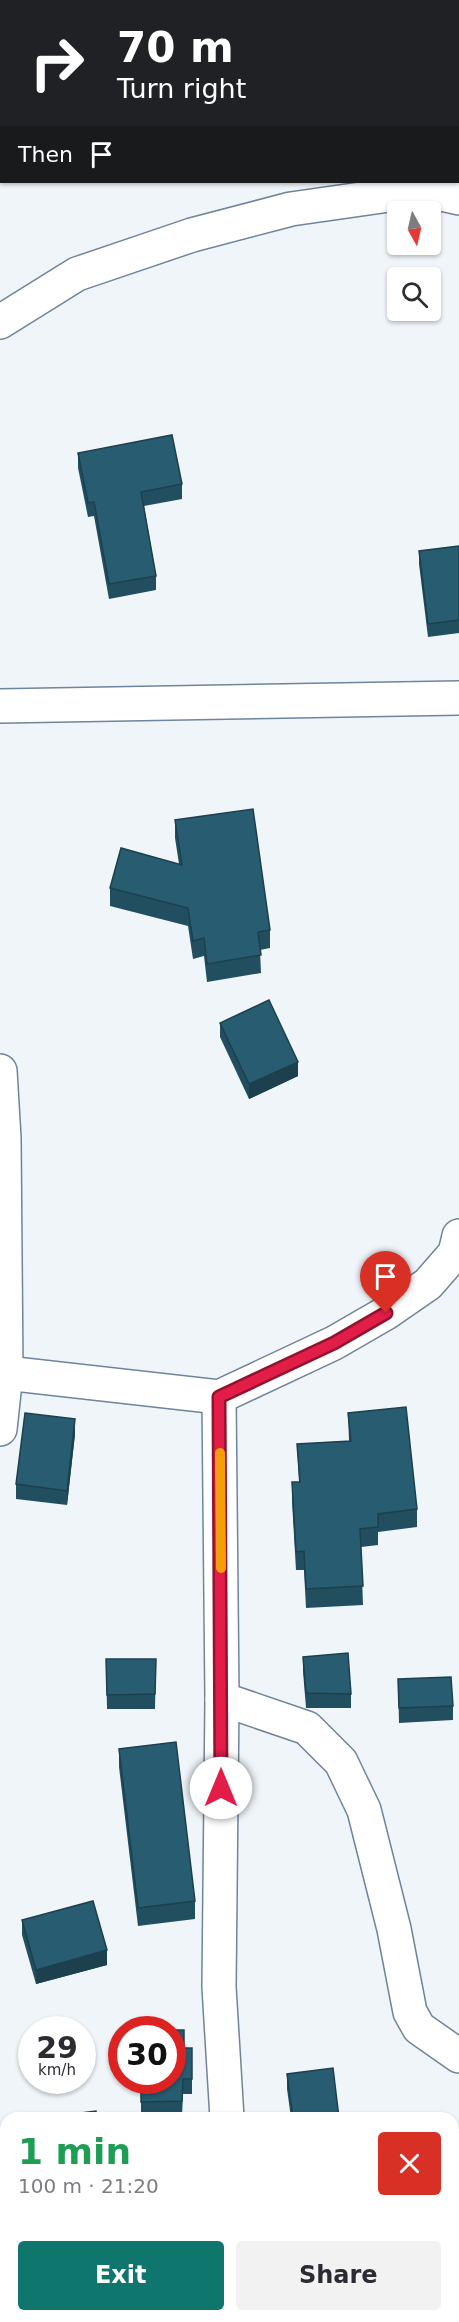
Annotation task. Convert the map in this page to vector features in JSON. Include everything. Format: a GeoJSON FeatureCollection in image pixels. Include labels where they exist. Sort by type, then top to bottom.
{"type":"FeatureCollection","features":[{"type":"Feature","properties":{"kind":"street"},"geometry":{"type":"LineString","coordinates":[[0,322],[77,274],[192,236],[293,195],[424,189],[459,198]]}},
{"type":"Feature","properties":{"kind":"street"},"geometry":{"type":"LineString","coordinates":[[0,706],[459,698]]}},
{"type":"Feature","properties":{"kind":"street"},"geometry":{"type":"LineString","coordinates":[[0,1071],[4,1138],[6,1373],[0,1429]]}},
{"type":"Feature","properties":{"kind":"street"},"geometry":{"type":"LineString","coordinates":[[6,1373],[219,1397],[334,1343],[386,1313],[428,1284],[455,1252],[459,1236]]}},
{"type":"Feature","properties":{"kind":"street"},"geometry":{"type":"LineString","coordinates":[[219,1397],[222,1699],[219,1988],[227,2112]]}},
{"type":"Feature","properties":{"kind":"street"},"geometry":{"type":"LineString","coordinates":[[222,1699],[307,1728],[341,1762],[364,1810],[394,1929],[410,2012],[419,2028],[459,2056]]}},
{"type":"Feature","properties":{"kind":"building"},"geometry":{"type":"Polygon","coordinates":[[[172,435],[182,484],[141,492],[156,576],[109,584],[94,502],[88,503],[78,453],[172,435]]]}},
{"type":"Feature","properties":{"kind":"building"},"geometry":{"type":"Polygon","coordinates":[[[459,546],[459,620],[428,624],[419,551],[459,546]]]}},
{"type":"Feature","properties":{"kind":"building"},"geometry":{"type":"Polygon","coordinates":[[[253,809],[270,930],[258,932],[261,955],[207,964],[204,938],[193,941],[188,908],[110,888],[121,848],[182,865],[175,820],[253,809]]]}},
{"type":"Feature","properties":{"kind":"building"},"geometry":{"type":"Polygon","coordinates":[[[269,1000],[298,1062],[249,1084],[220,1023],[269,1000]]]}},
{"type":"Feature","properties":{"kind":"building"},"geometry":{"type":"Polygon","coordinates":[[[406,1407],[417,1509],[378,1514],[378,1527],[360,1529],[363,1586],[306,1589],[304,1551],[296,1552],[292,1482],[300,1482],[297,1444],[351,1441],[348,1413],[406,1407]]]}},
{"type":"Feature","properties":{"kind":"building"},"geometry":{"type":"Polygon","coordinates":[[[25,1413],[75,1419],[67,1491],[16,1484],[25,1413]]]}},
{"type":"Feature","properties":{"kind":"building"},"geometry":{"type":"Polygon","coordinates":[[[348,1653],[351,1694],[306,1693],[303,1657],[348,1653]]]}},
{"type":"Feature","properties":{"kind":"building"},"geometry":{"type":"Polygon","coordinates":[[[106,1659],[156,1659],[155,1694],[107,1695],[106,1659]]]}},
{"type":"Feature","properties":{"kind":"building"},"geometry":{"type":"Polygon","coordinates":[[[451,1677],[453,1706],[399,1708],[398,1679],[451,1677]]]}},
{"type":"Feature","properties":{"kind":"building"},"geometry":{"type":"Polygon","coordinates":[[[176,1742],[195,1901],[138,1908],[119,1749],[176,1742]]]}},
{"type":"Feature","properties":{"kind":"building"},"geometry":{"type":"Polygon","coordinates":[[[93,1901],[107,1950],[36,1970],[22,1920],[93,1901]]]}},
{"type":"Feature","properties":{"kind":"building"},"geometry":{"type":"Polygon","coordinates":[[[186,2048],[192,2048],[192,2079],[186,2079],[186,2048]]]}},
{"type":"Feature","properties":{"kind":"building"},"geometry":{"type":"Polygon","coordinates":[[[333,2068],[338,2112],[292,2112],[287,2074],[333,2068]]]}},
{"type":"Feature","properties":{"kind":"building"},"geometry":{"type":"Polygon","coordinates":[[[141,2094],[182,2094],[182,2101],[141,2102],[141,2094]]]}},
{"type":"Feature","properties":{"kind":"slow traffic"},"geometry":{"type":"LineString","coordinates":[[220,1453],[221,1568]]}},
{"type":"Feature","properties":{"kind":"route"},"geometry":{"type":"LineString","coordinates":[[221,1788],[219,1397],[334,1343],[386,1313]]}}]}
